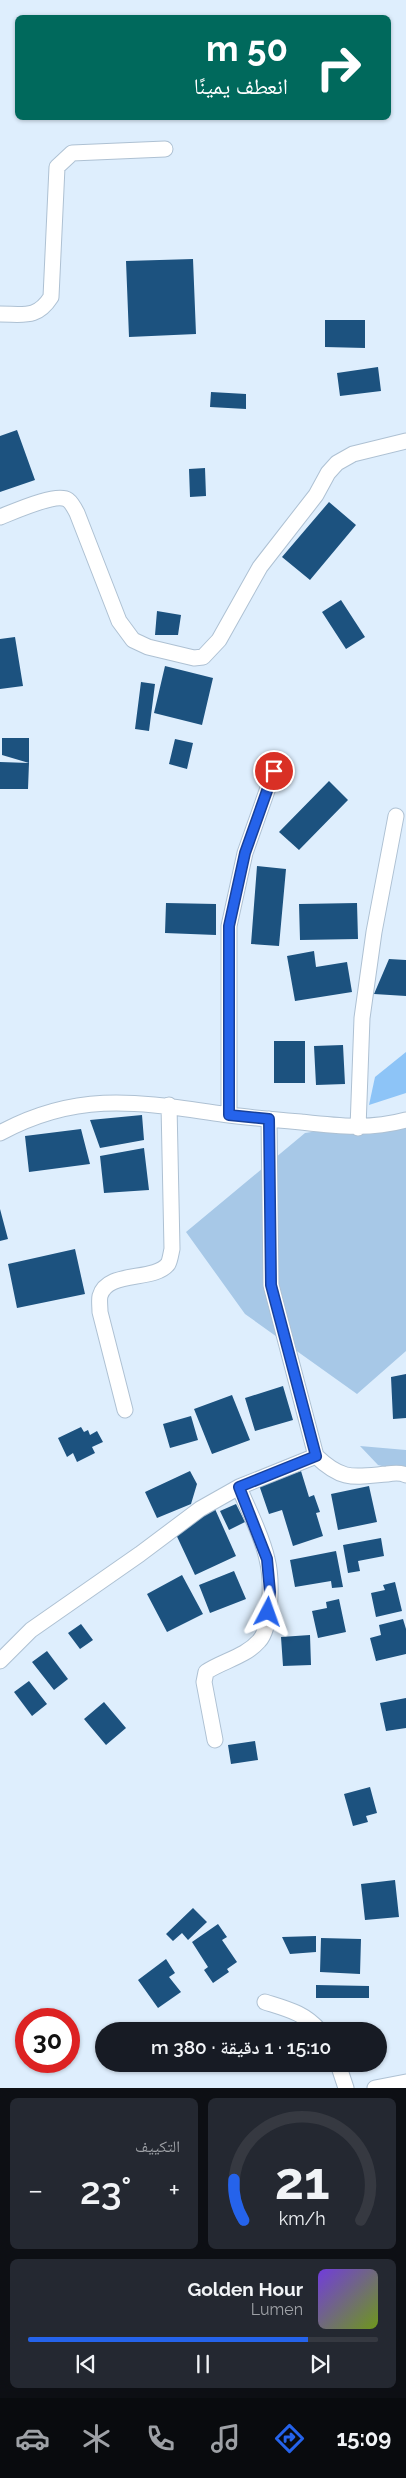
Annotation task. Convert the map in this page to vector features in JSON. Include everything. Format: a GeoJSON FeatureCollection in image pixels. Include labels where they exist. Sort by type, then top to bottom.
{"type":"FeatureCollection","features":[{"type":"Feature","properties":{"kind":"street"},"geometry":{"type":"LineString","coordinates":[[0,314],[34,314],[45,307],[51,297],[57,167],[63,159],[72,153],[165,149]]}},
{"type":"Feature","properties":{"kind":"street"},"geometry":{"type":"LineString","coordinates":[[0,517],[51,499],[60,497],[68,500],[77,513],[119,621],[126,632],[133,640],[148,647],[194,658],[203,656],[219,640],[260,567],[337,463],[353,454],[406,441]]}},
{"type":"Feature","properties":{"kind":"street"},"geometry":{"type":"LineString","coordinates":[[229,1115],[229,926],[245,853],[274,771]]}},
{"type":"Feature","properties":{"kind":"street"},"geometry":{"type":"LineString","coordinates":[[358,1128],[362,1018],[374,932],[396,816]]}},
{"type":"Feature","properties":{"kind":"street"},"geometry":{"type":"LineString","coordinates":[[0,1133],[19,1123],[68,1106],[113,1102],[169,1105],[229,1115],[358,1128],[406,1120]]}},
{"type":"Feature","properties":{"kind":"street"},"geometry":{"type":"LineString","coordinates":[[125,1410],[100,1312],[100,1296],[107,1285],[125,1278],[157,1272],[168,1264],[172,1249],[169,1105]]}},
{"type":"Feature","properties":{"kind":"street"},"geometry":{"type":"LineString","coordinates":[[269,1119],[271,1285],[316,1456],[332,1471],[357,1478],[402,1473],[406,1475]]}},
{"type":"Feature","properties":{"kind":"street"},"geometry":{"type":"LineString","coordinates":[[0,1662],[32,1630],[200,1509],[239,1487],[316,1456]]}},
{"type":"Feature","properties":{"kind":"street"},"geometry":{"type":"LineString","coordinates":[[215,1740],[204,1682],[206,1672],[218,1664],[240,1655],[258,1642],[266,1631],[270,1592],[267,1559],[239,1487]]}},
{"type":"Feature","properties":{"kind":"street"},"geometry":{"type":"LineString","coordinates":[[265,2002],[297,2012],[313,2022]]}},
{"type":"Feature","properties":{"kind":"street"},"geometry":{"type":"LineString","coordinates":[[341,2072],[346,2088]]}},
{"type":"Feature","properties":{"kind":"street"},"geometry":{"type":"LineString","coordinates":[[375,2088],[406,2082]]}},
{"type":"Feature","properties":{"kind":"shaded area"},"geometry":{"type":"Polygon","coordinates":[[[406,1052],[406,1093],[369,1105],[375,1077],[406,1052]]]}},
{"type":"Feature","properties":{"kind":"shaded area"},"geometry":{"type":"Polygon","coordinates":[[[406,1117],[406,1351],[357,1394],[245,1314],[186,1232],[305,1133],[406,1117]]]}},
{"type":"Feature","properties":{"kind":"shaded area"},"geometry":{"type":"Polygon","coordinates":[[[360,1446],[406,1450],[406,1472],[378,1465],[360,1446]]]}},
{"type":"Feature","properties":{"kind":"building"},"geometry":{"type":"Polygon","coordinates":[[[193,259],[196,334],[129,337],[126,261],[193,259]]]}},
{"type":"Feature","properties":{"kind":"building"},"geometry":{"type":"Polygon","coordinates":[[[325,320],[365,320],[365,348],[325,347],[325,320]]]}},
{"type":"Feature","properties":{"kind":"building"},"geometry":{"type":"Polygon","coordinates":[[[378,367],[381,391],[340,396],[337,373],[378,367]]]}},
{"type":"Feature","properties":{"kind":"building"},"geometry":{"type":"Polygon","coordinates":[[[211,392],[246,394],[246,409],[210,407],[211,392]]]}},
{"type":"Feature","properties":{"kind":"building"},"geometry":{"type":"Polygon","coordinates":[[[17,430],[35,480],[0,492],[0,436],[17,430]]]}},
{"type":"Feature","properties":{"kind":"building"},"geometry":{"type":"Polygon","coordinates":[[[205,468],[206,496],[190,497],[189,469],[205,468]]]}},
{"type":"Feature","properties":{"kind":"building"},"geometry":{"type":"Polygon","coordinates":[[[329,502],[356,525],[310,580],[282,557],[329,502]]]}},
{"type":"Feature","properties":{"kind":"building"},"geometry":{"type":"Polygon","coordinates":[[[341,600],[365,637],[346,649],[322,612],[341,600]]]}},
{"type":"Feature","properties":{"kind":"building"},"geometry":{"type":"Polygon","coordinates":[[[157,611],[181,615],[178,635],[155,635],[157,611]]]}},
{"type":"Feature","properties":{"kind":"building"},"geometry":{"type":"Polygon","coordinates":[[[15,637],[23,686],[0,689],[0,639],[15,637]]]}},
{"type":"Feature","properties":{"kind":"building"},"geometry":{"type":"Polygon","coordinates":[[[165,666],[213,678],[202,725],[154,713],[165,666]]]}},
{"type":"Feature","properties":{"kind":"building"},"geometry":{"type":"Polygon","coordinates":[[[141,682],[155,684],[149,731],[135,729],[141,682]]]}},
{"type":"Feature","properties":{"kind":"building"},"geometry":{"type":"Polygon","coordinates":[[[2,738],[29,738],[29,763],[2,755],[2,738]]]}},
{"type":"Feature","properties":{"kind":"building"},"geometry":{"type":"Polygon","coordinates":[[[175,739],[193,743],[187,769],[169,764],[175,739]]]}},
{"type":"Feature","properties":{"kind":"building"},"geometry":{"type":"Polygon","coordinates":[[[0,762],[29,763],[28,789],[0,789],[0,762]]]}},
{"type":"Feature","properties":{"kind":"building"},"geometry":{"type":"Polygon","coordinates":[[[329,781],[348,800],[299,850],[279,832],[329,781]]]}},
{"type":"Feature","properties":{"kind":"building"},"geometry":{"type":"Polygon","coordinates":[[[257,866],[286,869],[279,946],[251,944],[257,866]]]}},
{"type":"Feature","properties":{"kind":"building"},"geometry":{"type":"Polygon","coordinates":[[[166,903],[216,904],[216,935],[165,933],[166,903]]]}},
{"type":"Feature","properties":{"kind":"building"},"geometry":{"type":"Polygon","coordinates":[[[357,903],[358,939],[300,940],[299,904],[357,903]]]}},
{"type":"Feature","properties":{"kind":"building"},"geometry":{"type":"Polygon","coordinates":[[[314,951],[316,967],[347,962],[352,992],[295,1001],[287,956],[314,951]]]}},
{"type":"Feature","properties":{"kind":"building"},"geometry":{"type":"Polygon","coordinates":[[[389,959],[406,960],[406,996],[374,994],[389,959]]]}},
{"type":"Feature","properties":{"kind":"building"},"geometry":{"type":"Polygon","coordinates":[[[274,1041],[305,1041],[305,1083],[274,1083],[274,1041]]]}},
{"type":"Feature","properties":{"kind":"building"},"geometry":{"type":"Polygon","coordinates":[[[343,1045],[345,1084],[316,1085],[314,1046],[343,1045]]]}},
{"type":"Feature","properties":{"kind":"building"},"geometry":{"type":"Polygon","coordinates":[[[142,1115],[144,1140],[100,1148],[90,1120],[142,1115]]]}},
{"type":"Feature","properties":{"kind":"building"},"geometry":{"type":"Polygon","coordinates":[[[81,1129],[90,1164],[29,1172],[25,1136],[81,1129]]]}},
{"type":"Feature","properties":{"kind":"building"},"geometry":{"type":"Polygon","coordinates":[[[144,1148],[149,1190],[104,1193],[100,1156],[144,1148]]]}},
{"type":"Feature","properties":{"kind":"building"},"geometry":{"type":"Polygon","coordinates":[[[0,1209],[8,1239],[0,1241],[0,1209]]]}},
{"type":"Feature","properties":{"kind":"building"},"geometry":{"type":"Polygon","coordinates":[[[75,1249],[85,1294],[17,1308],[8,1264],[75,1249]]]}},
{"type":"Feature","properties":{"kind":"building"},"geometry":{"type":"Polygon","coordinates":[[[406,1374],[406,1418],[393,1419],[391,1377],[406,1374]]]}},
{"type":"Feature","properties":{"kind":"building"},"geometry":{"type":"Polygon","coordinates":[[[283,1386],[293,1420],[255,1431],[245,1398],[283,1386]]]}},
{"type":"Feature","properties":{"kind":"building"},"geometry":{"type":"Polygon","coordinates":[[[232,1395],[250,1440],[212,1454],[194,1409],[232,1395]]]}},
{"type":"Feature","properties":{"kind":"building"},"geometry":{"type":"Polygon","coordinates":[[[191,1416],[198,1440],[170,1448],[163,1424],[191,1416]]]}},
{"type":"Feature","properties":{"kind":"building"},"geometry":{"type":"Polygon","coordinates":[[[81,1427],[84,1432],[88,1430],[90,1435],[97,1431],[103,1442],[92,1447],[95,1453],[77,1462],[73,1453],[67,1457],[58,1438],[81,1427]]]}},
{"type":"Feature","properties":{"kind":"building"},"geometry":{"type":"Polygon","coordinates":[[[190,1471],[197,1484],[191,1504],[157,1518],[145,1492],[190,1471]]]}},
{"type":"Feature","properties":{"kind":"building"},"geometry":{"type":"Polygon","coordinates":[[[301,1471],[309,1497],[314,1495],[320,1512],[316,1513],[323,1536],[293,1546],[282,1510],[269,1514],[259,1485],[301,1471]]]}},
{"type":"Feature","properties":{"kind":"building"},"geometry":{"type":"Polygon","coordinates":[[[369,1486],[377,1522],[338,1530],[331,1494],[369,1486]]]}},
{"type":"Feature","properties":{"kind":"building"},"geometry":{"type":"Polygon","coordinates":[[[236,1504],[245,1522],[229,1530],[220,1511],[236,1504]]]}},
{"type":"Feature","properties":{"kind":"building"},"geometry":{"type":"Polygon","coordinates":[[[215,1509],[236,1556],[195,1575],[173,1528],[215,1509]]]}},
{"type":"Feature","properties":{"kind":"building"},"geometry":{"type":"Polygon","coordinates":[[[381,1538],[384,1556],[358,1561],[360,1571],[348,1573],[343,1545],[381,1538]]]}},
{"type":"Feature","properties":{"kind":"building"},"geometry":{"type":"Polygon","coordinates":[[[336,1551],[343,1587],[332,1588],[331,1581],[295,1587],[290,1560],[336,1551]]]}},
{"type":"Feature","properties":{"kind":"building"},"geometry":{"type":"Polygon","coordinates":[[[234,1571],[246,1599],[210,1613],[199,1585],[234,1571]]]}},
{"type":"Feature","properties":{"kind":"building"},"geometry":{"type":"Polygon","coordinates":[[[182,1575],[203,1614],[167,1632],[147,1594],[182,1575]]]}},
{"type":"Feature","properties":{"kind":"building"},"geometry":{"type":"Polygon","coordinates":[[[395,1582],[402,1611],[376,1617],[371,1593],[385,1590],[383,1585],[395,1582]]]}},
{"type":"Feature","properties":{"kind":"building"},"geometry":{"type":"Polygon","coordinates":[[[339,1599],[346,1632],[318,1638],[312,1611],[327,1608],[326,1602],[339,1599]]]}},
{"type":"Feature","properties":{"kind":"building"},"geometry":{"type":"Polygon","coordinates":[[[403,1619],[406,1629],[406,1654],[376,1661],[370,1638],[381,1635],[379,1625],[403,1619]]]}},
{"type":"Feature","properties":{"kind":"building"},"geometry":{"type":"Polygon","coordinates":[[[81,1624],[93,1640],[80,1649],[68,1633],[81,1624]]]}},
{"type":"Feature","properties":{"kind":"building"},"geometry":{"type":"Polygon","coordinates":[[[310,1635],[311,1665],[283,1666],[281,1637],[310,1635]]]}},
{"type":"Feature","properties":{"kind":"building"},"geometry":{"type":"Polygon","coordinates":[[[47,1651],[68,1679],[54,1690],[32,1662],[47,1651]]]}},
{"type":"Feature","properties":{"kind":"building"},"geometry":{"type":"Polygon","coordinates":[[[29,1681],[47,1704],[32,1716],[14,1692],[29,1681]]]}},
{"type":"Feature","properties":{"kind":"building"},"geometry":{"type":"Polygon","coordinates":[[[406,1698],[406,1728],[386,1731],[380,1703],[406,1698]]]}},
{"type":"Feature","properties":{"kind":"building"},"geometry":{"type":"Polygon","coordinates":[[[104,1702],[126,1728],[106,1745],[84,1719],[104,1702]]]}},
{"type":"Feature","properties":{"kind":"building"},"geometry":{"type":"Polygon","coordinates":[[[255,1741],[258,1760],[231,1764],[228,1745],[255,1741]]]}},
{"type":"Feature","properties":{"kind":"building"},"geometry":{"type":"Polygon","coordinates":[[[370,1787],[377,1813],[366,1816],[368,1822],[353,1826],[344,1794],[370,1787]]]}},
{"type":"Feature","properties":{"kind":"building"},"geometry":{"type":"Polygon","coordinates":[[[395,1880],[399,1917],[365,1920],[361,1884],[395,1880]]]}},
{"type":"Feature","properties":{"kind":"building"},"geometry":{"type":"Polygon","coordinates":[[[193,1908],[207,1922],[188,1940],[182,1933],[173,1941],[166,1934],[193,1908]]]}},
{"type":"Feature","properties":{"kind":"building"},"geometry":{"type":"Polygon","coordinates":[[[218,1924],[227,1937],[222,1940],[237,1962],[227,1969],[229,1972],[213,1983],[204,1970],[208,1967],[192,1942],[218,1924]]]}},
{"type":"Feature","properties":{"kind":"building"},"geometry":{"type":"Polygon","coordinates":[[[316,1936],[316,1952],[290,1954],[282,1937],[316,1936]]]}},
{"type":"Feature","properties":{"kind":"building"},"geometry":{"type":"Polygon","coordinates":[[[321,1938],[361,1939],[360,1974],[320,1972],[321,1938]]]}},
{"type":"Feature","properties":{"kind":"building"},"geometry":{"type":"Polygon","coordinates":[[[166,1959],[175,1973],[169,1977],[181,1992],[158,2008],[138,1980],[166,1959]]]}},
{"type":"Feature","properties":{"kind":"building"},"geometry":{"type":"Polygon","coordinates":[[[316,1985],[369,1986],[369,1998],[316,1998],[316,1985]]]}},
{"type":"Feature","properties":{"kind":"route"},"geometry":{"type":"LineString","coordinates":[[268,1612],[270,1592],[267,1559],[239,1487],[316,1456],[271,1285],[269,1119],[229,1115],[229,926],[245,853],[274,771]]}}]}
